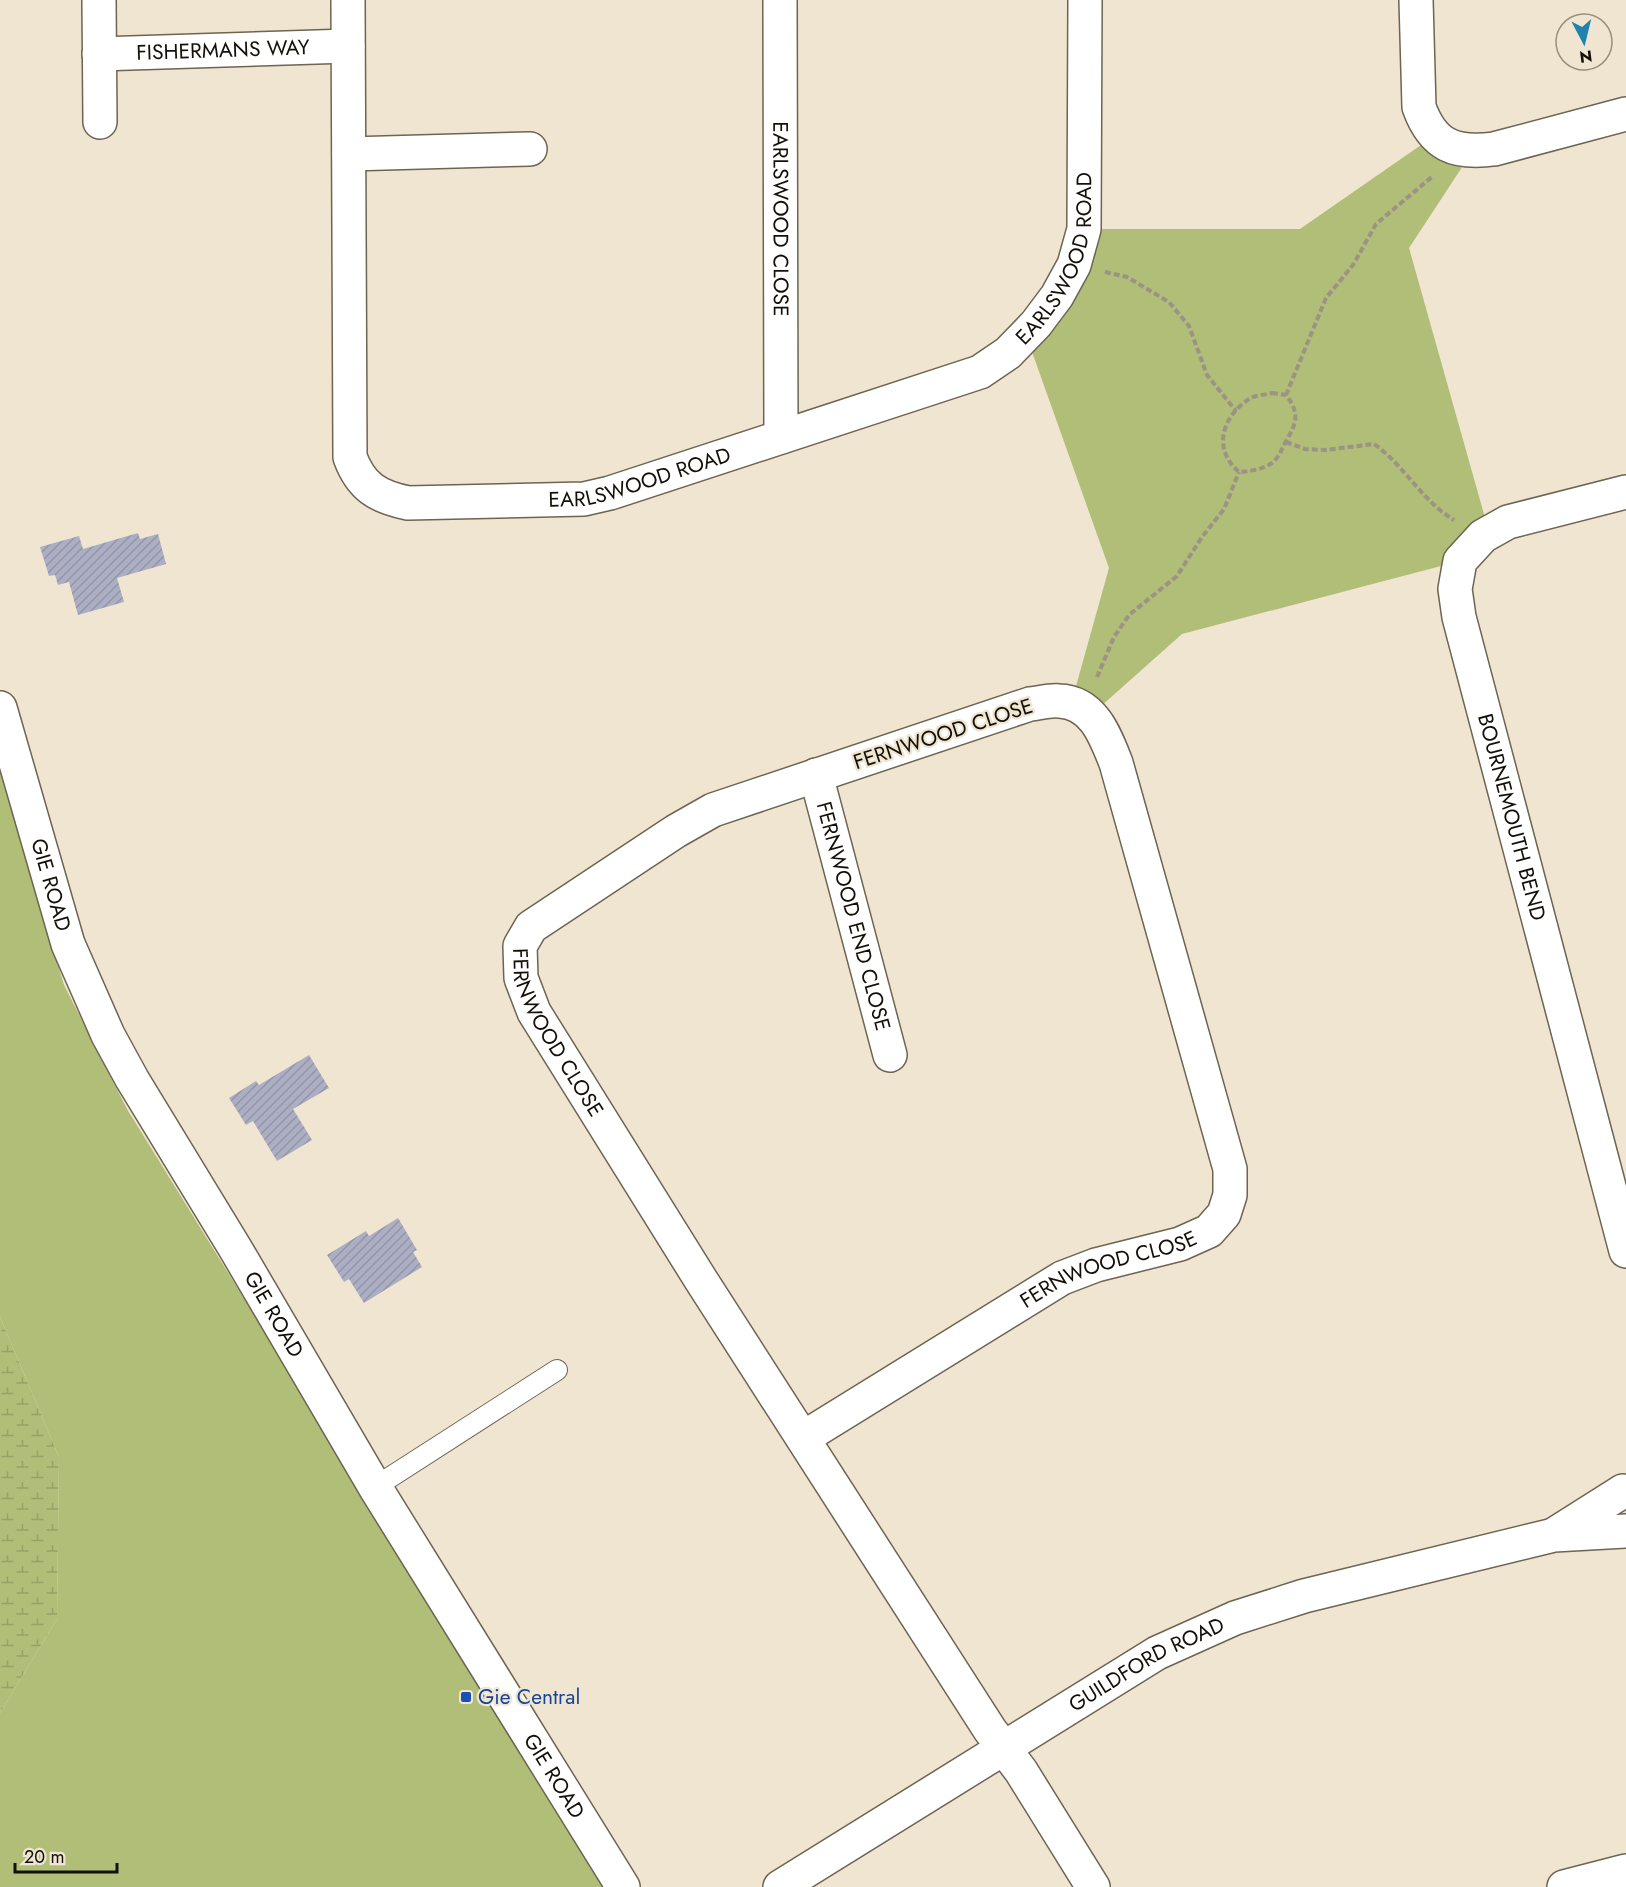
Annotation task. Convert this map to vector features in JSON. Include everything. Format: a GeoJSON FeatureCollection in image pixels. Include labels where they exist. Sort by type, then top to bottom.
{"type":"FeatureCollection","features":[{"type":"Feature","properties":{"kind":"street"},"geometry":{"type":"LineString","coordinates":[[99,0],[100,122]]}},
{"type":"Feature","properties":{"kind":"street","name":"EARLSWOOD ROAD"},"geometry":{"type":"LineString","coordinates":[[348,0],[350,457],[356,473],[370,489],[387,499],[408,503],[584,499],[610,493],[980,372],[1008,353],[1036,324],[1057,296],[1074,265],[1084,229],[1085,0]]}},
{"type":"Feature","properties":{"kind":"street","name":"EARLSWOOD CLOSE"},"geometry":{"type":"LineString","coordinates":[[780,0],[781,437]]}},
{"type":"Feature","properties":{"kind":"street"},"geometry":{"type":"LineString","coordinates":[[1416,0],[1419,107],[1424,123],[1434,136],[1452,148],[1472,152],[1494,149],[1626,114]]}},
{"type":"Feature","properties":{"kind":"street","name":"FISHERMANS WAY"},"geometry":{"type":"LineString","coordinates":[[99,54],[348,46]]}},
{"type":"Feature","properties":{"kind":"street"},"geometry":{"type":"LineString","coordinates":[[349,154],[530,149]]}},
{"type":"Feature","properties":{"kind":"street","name":"BOURNEMOUTH BEND"},"geometry":{"type":"LineString","coordinates":[[1626,492],[1508,522],[1483,536],[1460,561],[1455,589],[1459,617],[1626,1251]]}},
{"type":"Feature","properties":{"kind":"street","name":"FERNWOOD CLOSE"},"geometry":{"type":"LineString","coordinates":[[803,1438],[1062,1278],[1096,1265],[1180,1244],[1209,1231],[1224,1214],[1230,1195],[1230,1169],[1116,763],[1103,730],[1084,707],[1059,700],[1030,704],[713,810],[676,831],[531,927],[520,946],[521,978],[534,1012],[803,1438],[990,1730],[1021,1771],[1093,1887]]}},
{"type":"Feature","properties":{"kind":"street","name":"GIE ROAD"},"geometry":{"type":"LineString","coordinates":[[0,708],[68,944],[108,1035],[375,1487],[623,1887]]}},
{"type":"Feature","properties":{"kind":"street","name":"FERNWOOD END CLOSE"},"geometry":{"type":"LineString","coordinates":[[816,775],[890,1055]]}},
{"type":"Feature","properties":{"kind":"street","name":"GUILDFORD ROAD"},"geometry":{"type":"LineString","coordinates":[[1554,1535],[1625,1496]]}},
{"type":"Feature","properties":{"kind":"street","name":"GUILDFORD ROAD"},"geometry":{"type":"LineString","coordinates":[[780,1887],[1157,1653],[1235,1618],[1304,1596],[1554,1535],[1626,1531]]}},
{"type":"Feature","properties":{"kind":"street"},"geometry":{"type":"LineString","coordinates":[[1564,1887],[1626,1871]]}},
{"type":"Feature","properties":{"kind":"lane"},"geometry":{"type":"LineString","coordinates":[[375,1487],[557,1370]]}},
{"type":"Feature","properties":{"kind":"path"},"geometry":{"type":"LineString","coordinates":[[1286,395],[1326,298],[1353,265],[1376,224],[1432,176],[1452,148]]}},
{"type":"Feature","properties":{"kind":"path"},"geometry":{"type":"LineString","coordinates":[[1074,265],[1127,277],[1169,302],[1189,326],[1207,375],[1236,411]]}},
{"type":"Feature","properties":{"kind":"path"},"geometry":{"type":"LineString","coordinates":[[1272,393],[1286,395],[1293,404],[1296,419],[1293,432],[1279,456],[1270,464],[1254,470],[1239,472],[1232,466],[1225,452],[1223,436],[1224,427],[1236,411],[1251,398],[1272,393]]}},
{"type":"Feature","properties":{"kind":"path"},"geometry":{"type":"LineString","coordinates":[[1286,442],[1305,449],[1325,450],[1374,444],[1383,451],[1415,488],[1448,516],[1483,536]]}},
{"type":"Feature","properties":{"kind":"path"},"geometry":{"type":"LineString","coordinates":[[1084,707],[1114,637],[1129,615],[1177,576],[1202,537],[1224,509],[1239,472]]}},
{"type":"Feature","properties":{"kind":"green space"},"geometry":{"type":"Polygon","coordinates":[[[1434,136],[1472,152],[1409,248],[1489,532],[1460,561],[1182,634],[1091,715],[1071,704],[1109,568],[1026,335],[1084,229],[1300,229],[1434,136]]]}},
{"type":"Feature","properties":{"kind":"green space"},"geometry":{"type":"Polygon","coordinates":[[[0,772],[64,985],[127,1109],[607,1887],[0,1887],[0,1713],[57,1619],[59,1457],[0,1317],[0,772]]]}},
{"type":"Feature","properties":{"kind":"green space"},"geometry":{"type":"Polygon","coordinates":[[[0,1317],[59,1457],[57,1619],[0,1713],[0,1317]]]}},
{"type":"Feature","properties":{"kind":"building"},"geometry":{"type":"Polygon","coordinates":[[[138,533],[140,539],[158,534],[166,564],[117,578],[124,602],[78,615],[69,582],[58,585],[55,575],[49,576],[40,547],[79,536],[83,549],[138,533]]]}},
{"type":"Feature","properties":{"kind":"building"},"geometry":{"type":"Polygon","coordinates":[[[309,1055],[329,1088],[293,1109],[312,1140],[277,1161],[253,1121],[246,1125],[229,1098],[256,1081],[259,1085],[309,1055]]]}},
{"type":"Feature","properties":{"kind":"building"},"geometry":{"type":"Polygon","coordinates":[[[398,1218],[417,1250],[413,1252],[422,1267],[364,1303],[349,1279],[344,1282],[327,1255],[366,1231],[369,1236],[398,1218]]]}},
{"type":"Feature","properties":{"kind":"place","name":"Gie Central"},"geometry":{"type":"Point","coordinates":[466,1697]}}]}
